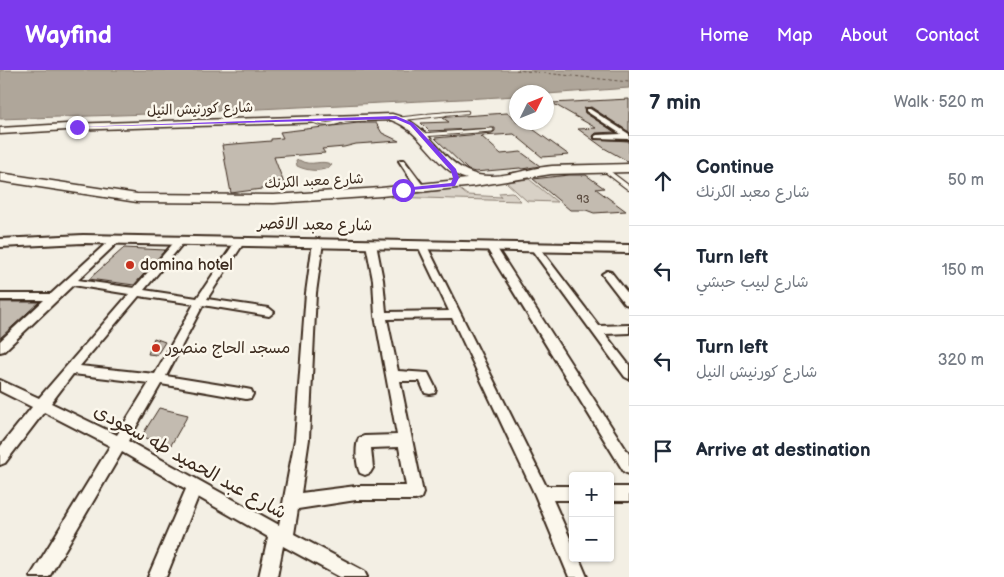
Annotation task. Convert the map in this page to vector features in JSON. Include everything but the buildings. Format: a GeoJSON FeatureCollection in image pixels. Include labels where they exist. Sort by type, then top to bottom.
{"type":"FeatureCollection","features":[{"type":"Feature","properties":{"kind":"main road","name":"شارع كورنيش النيل"},"geometry":{"type":"LineString","coordinates":[[0,131],[310,119],[384,117],[400,119]]}},
{"type":"Feature","properties":{"kind":"main road"},"geometry":{"type":"LineString","coordinates":[[400,119],[409,122],[454,170],[468,177],[491,178]]}},
{"type":"Feature","properties":{"kind":"main road","name":"شارع معبد الكرنك"},"geometry":{"type":"LineString","coordinates":[[0,177],[122,196],[167,199],[274,199],[361,194],[421,188],[551,170],[629,168]]}},
{"type":"Feature","properties":{"kind":"main road"},"geometry":{"type":"LineString","coordinates":[[453,184],[456,178],[454,170]]}},
{"type":"Feature","properties":{"kind":"main road","name":"شارع معبد الاقصر"},"geometry":{"type":"LineString","coordinates":[[0,241],[181,240],[629,249]]}},
{"type":"Feature","properties":{"kind":"street"},"geometry":{"type":"LineString","coordinates":[[588,110],[629,136]]}},
{"type":"Feature","properties":{"kind":"street"},"geometry":{"type":"LineString","coordinates":[[597,137],[629,136]]}},
{"type":"Feature","properties":{"kind":"street"},"geometry":{"type":"LineString","coordinates":[[402,161],[421,188]]}},
{"type":"Feature","properties":{"kind":"street"},"geometry":{"type":"LineString","coordinates":[[0,348],[116,240]]}},
{"type":"Feature","properties":{"kind":"street"},"geometry":{"type":"LineString","coordinates":[[0,458],[70,369],[181,240]]}},
{"type":"Feature","properties":{"kind":"street"},"geometry":{"type":"LineString","coordinates":[[39,577],[158,379],[200,302],[240,241]]}},
{"type":"Feature","properties":{"kind":"street"},"geometry":{"type":"LineString","coordinates":[[268,577],[292,502],[302,439],[311,293],[318,242]]}},
{"type":"Feature","properties":{"kind":"street"},"geometry":{"type":"LineString","coordinates":[[292,502],[363,492],[414,495],[415,492],[381,316],[378,280],[371,244]]}},
{"type":"Feature","properties":{"kind":"street"},"geometry":{"type":"LineString","coordinates":[[423,246],[542,493],[578,577]]}},
{"type":"Feature","properties":{"kind":"street"},"geometry":{"type":"LineString","coordinates":[[491,247],[629,467]]}},
{"type":"Feature","properties":{"kind":"street"},"geometry":{"type":"LineString","coordinates":[[534,248],[629,374]]}},
{"type":"Feature","properties":{"kind":"street"},"geometry":{"type":"LineString","coordinates":[[607,274],[629,302]]}},
{"type":"Feature","properties":{"kind":"street"},"geometry":{"type":"LineString","coordinates":[[71,282],[269,312]]}},
{"type":"Feature","properties":{"kind":"street"},"geometry":{"type":"LineString","coordinates":[[0,297],[54,297]]}},
{"type":"Feature","properties":{"kind":"street"},"geometry":{"type":"LineString","coordinates":[[381,316],[456,314]]}},
{"type":"Feature","properties":{"kind":"street"},"geometry":{"type":"LineString","coordinates":[[597,330],[628,331]]}},
{"type":"Feature","properties":{"kind":"street"},"geometry":{"type":"LineString","coordinates":[[70,369],[158,379],[246,394]]}},
{"type":"Feature","properties":{"kind":"street"},"geometry":{"type":"LineString","coordinates":[[393,376],[422,375],[426,377],[430,389]]}},
{"type":"Feature","properties":{"kind":"street","name":"شارع عبد الحميد طه سعودى"},"geometry":{"type":"LineString","coordinates":[[0,385],[119,443],[281,536],[358,577]]}},
{"type":"Feature","properties":{"kind":"street"},"geometry":{"type":"LineString","coordinates":[[365,468],[364,442],[405,441]]}},
{"type":"Feature","properties":{"kind":"street"},"geometry":{"type":"LineString","coordinates":[[158,577],[196,486]]}},
{"type":"Feature","properties":{"kind":"street"},"geometry":{"type":"LineString","coordinates":[[542,493],[569,493]]}},
{"type":"Feature","properties":{"kind":"street"},"geometry":{"type":"LineString","coordinates":[[614,494],[629,494]]}},
{"type":"Feature","properties":{"kind":"lane"},"geometry":{"type":"LineString","coordinates":[[400,119],[413,116],[467,112]]}},
{"type":"Feature","properties":{"kind":"lane"},"geometry":{"type":"LineString","coordinates":[[422,135],[492,130]]}},
{"type":"Feature","properties":{"kind":"lane"},"geometry":{"type":"LineString","coordinates":[[603,168],[629,188]]}},
{"type":"Feature","properties":{"kind":"shaded area"},"geometry":{"type":"Polygon","coordinates":[[[0,70],[629,70],[629,88],[554,93],[554,85],[509,85],[509,96],[178,113],[0,119],[0,70]]]}},
{"type":"Feature","properties":{"kind":"shaded area"},"geometry":{"type":"Polygon","coordinates":[[[296,161],[308,163],[324,162],[332,165],[320,170],[310,170],[297,166],[296,161]]]}},
{"type":"Feature","properties":{"kind":"shaded area"},"geometry":{"type":"Polygon","coordinates":[[[529,179],[557,202],[527,201],[506,182],[529,179]]]}},
{"type":"Feature","properties":{"kind":"shaded area"},"geometry":{"type":"Polygon","coordinates":[[[458,188],[467,195],[501,197],[499,193],[512,192],[521,201],[390,197],[458,188]]]}},
{"type":"Feature","properties":{"kind":"ferry route"},"geometry":{"type":"LineString","coordinates":[[516,70],[629,82]]}},
{"type":"Feature","properties":{"kind":"place","name":"domina hotel"},"geometry":{"type":"Point","coordinates":[130,265]}},
{"type":"Feature","properties":{"kind":"place","name":"مسجد الحاج منصور"},"geometry":{"type":"Point","coordinates":[156,348]}},
{"type":"Feature","properties":{"kind":"route"},"geometry":{"type":"LineString","coordinates":[[77,127],[396,118],[409,122],[422,135],[454,170],[456,178],[453,184],[403,190]]}}]}
